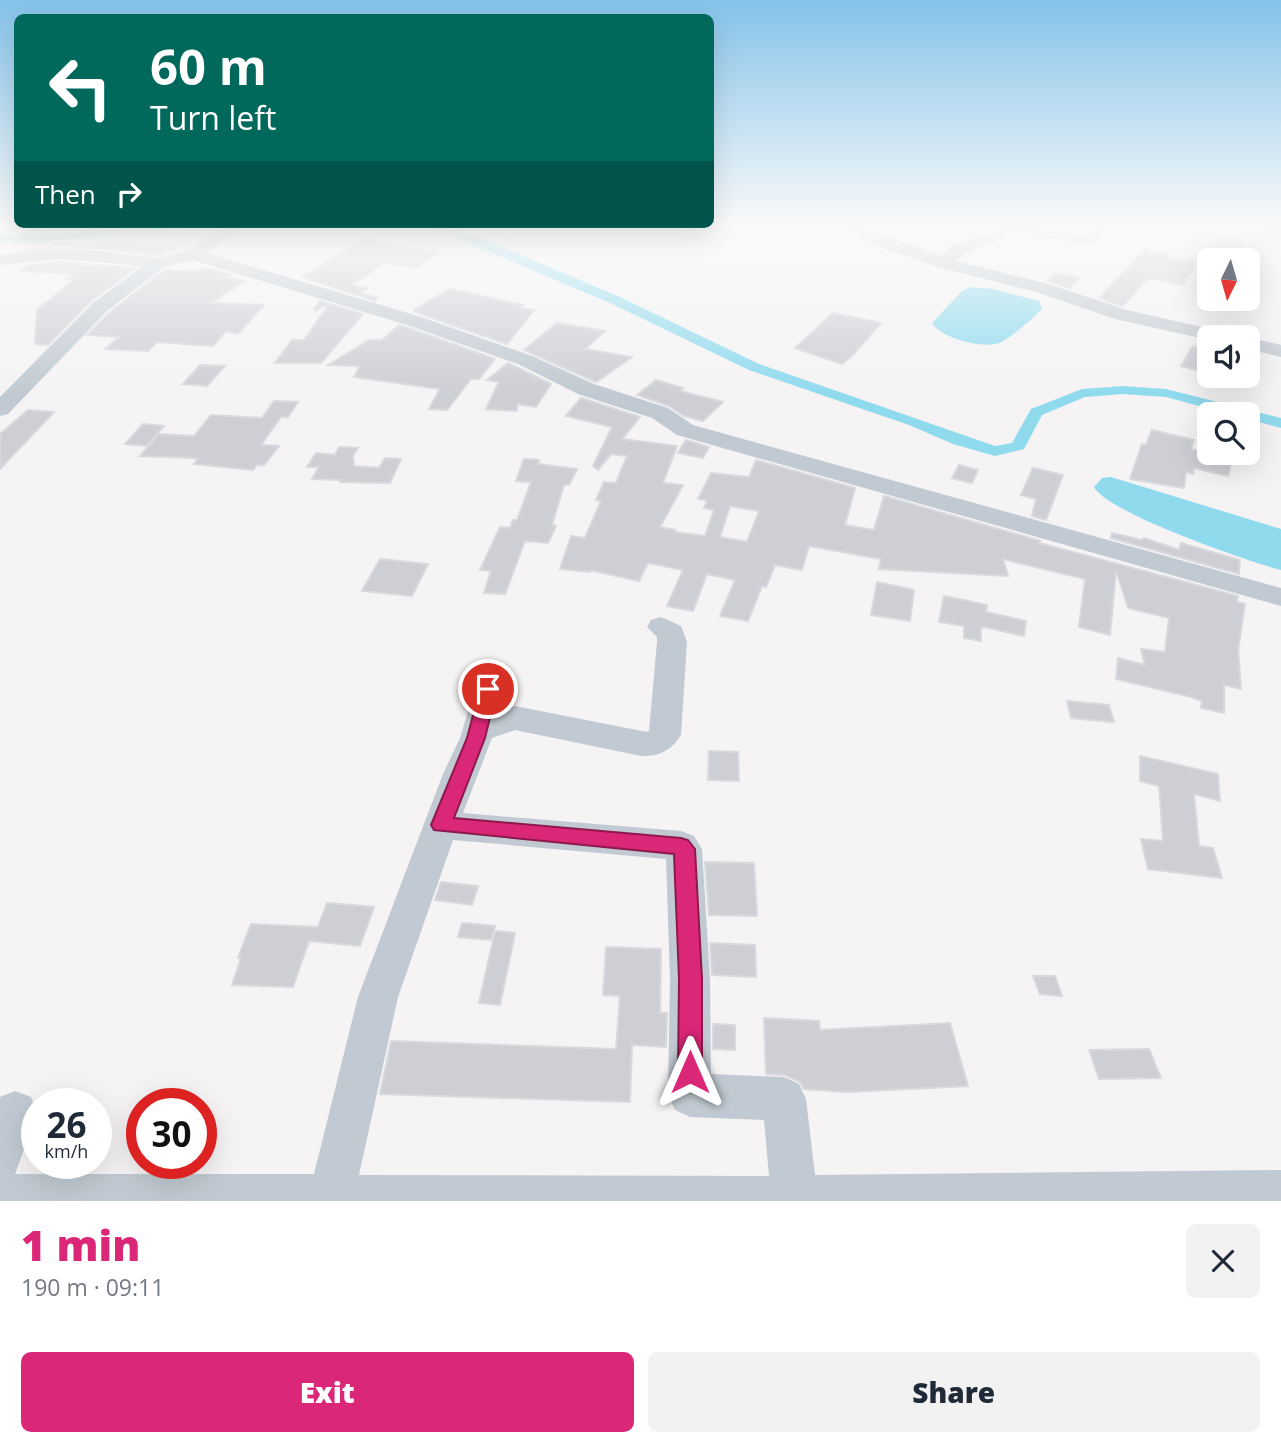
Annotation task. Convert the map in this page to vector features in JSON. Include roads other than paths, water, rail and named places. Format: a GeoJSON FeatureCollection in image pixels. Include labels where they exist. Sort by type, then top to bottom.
{"type":"FeatureCollection","features":[{"type":"Feature","properties":{"kind":"street"},"geometry":{"type":"LineString","coordinates":[[0,409],[100,306],[132,282]]}},
{"type":"Feature","properties":{"kind":"street"},"geometry":{"type":"LineString","coordinates":[[284,282],[414,321],[525,359],[586,389],[660,413],[685,429],[1281,597]]}},
{"type":"Feature","properties":{"kind":"street"},"geometry":{"type":"LineString","coordinates":[[1019,282],[1122,315],[1197,332]]}},
{"type":"Feature","properties":{"kind":"street"},"geometry":{"type":"LineString","coordinates":[[1260,346],[1281,351]]}},
{"type":"Feature","properties":{"kind":"street"},"geometry":{"type":"LineString","coordinates":[[331,1198],[378,997],[441,825],[481,729],[515,718],[631,743],[650,746],[658,743],[665,735],[672,642],[671,634],[661,627]]}},
{"type":"Feature","properties":{"kind":"street"},"geometry":{"type":"LineString","coordinates":[[476,738],[488,689]]}},
{"type":"Feature","properties":{"kind":"street"},"geometry":{"type":"LineString","coordinates":[[441,825],[681,846],[684,849],[691,979],[690,1095],[784,1099],[794,1199]]}},
{"type":"Feature","properties":{"kind":"street"},"geometry":{"type":"LineString","coordinates":[[0,1157],[15,1113]]}},
{"type":"Feature","properties":{"kind":"street"},"geometry":{"type":"LineString","coordinates":[[0,1197],[794,1199],[1281,1193]]}},
{"type":"Feature","properties":{"kind":"water"},"geometry":{"type":"Polygon","coordinates":[[[971,287],[993,289],[1039,301],[1042,308],[1009,338],[999,343],[983,345],[962,341],[944,333],[932,323],[962,291],[971,287]]]}},
{"type":"Feature","properties":{"kind":"water"},"geometry":{"type":"Polygon","coordinates":[[[1111,477],[1281,529],[1281,570],[1180,535],[1124,509],[1104,497],[1094,487],[1102,478],[1111,477]]]}},
{"type":"Feature","properties":{"kind":"waterway"},"geometry":{"type":"LineString","coordinates":[[574,282],[754,367],[914,422],[959,441],[995,451],[1018,446],[1036,412],[1082,393],[1123,390],[1166,393],[1281,423]]}}]}
